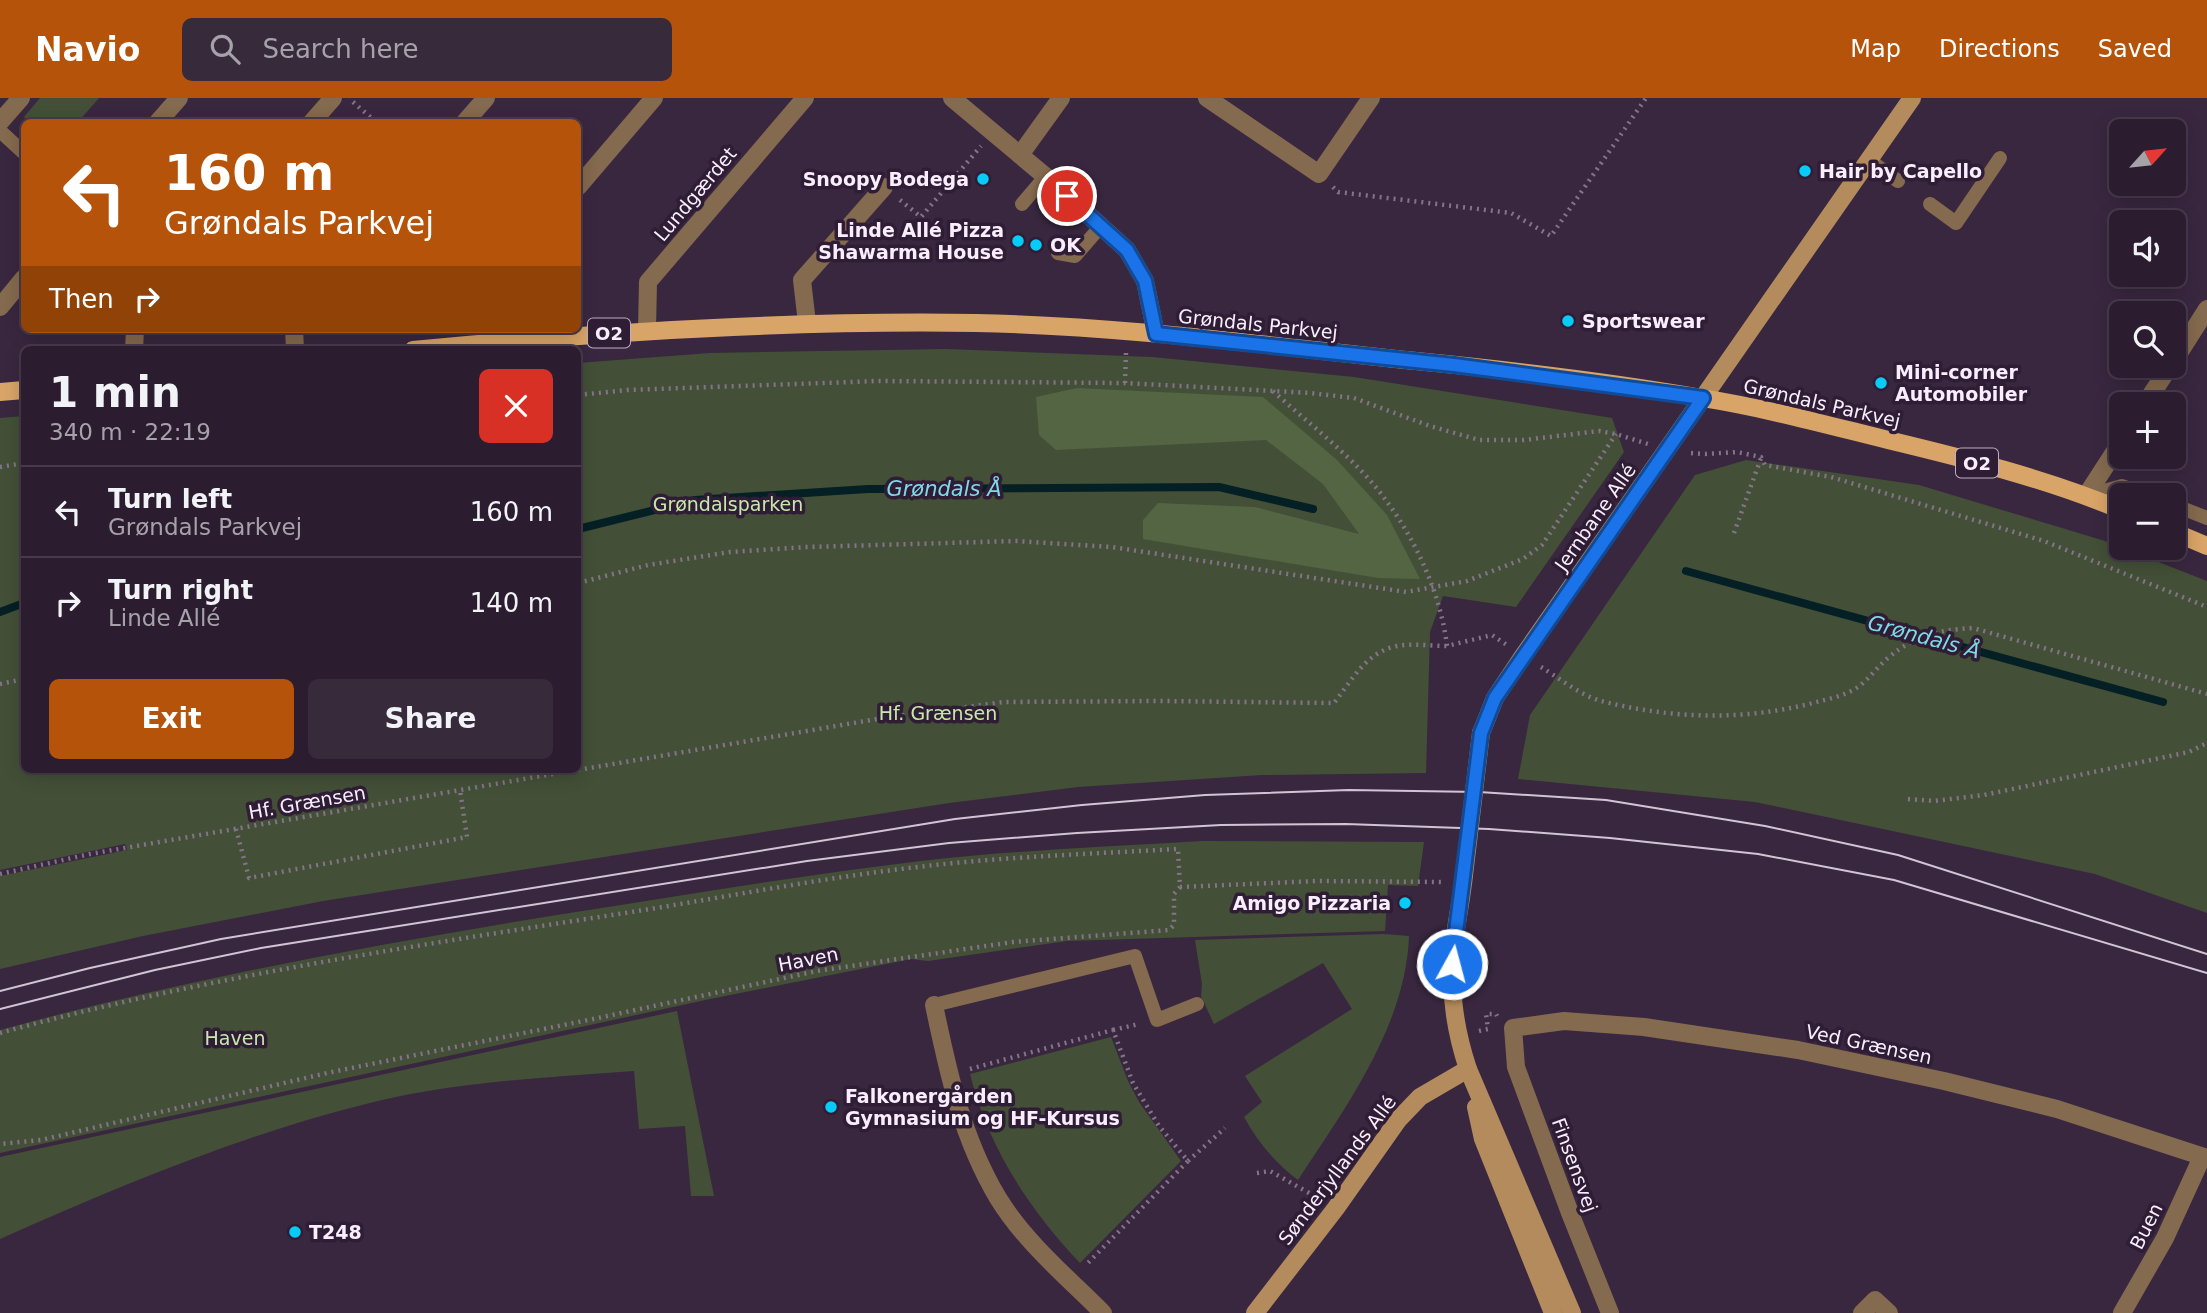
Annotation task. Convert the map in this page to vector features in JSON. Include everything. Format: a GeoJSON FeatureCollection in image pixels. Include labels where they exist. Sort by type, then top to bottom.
{"type":"FeatureCollection","features":[{"type":"Feature","properties":{"kind":"main road","name":"Grøndals Parkvej"},"geometry":{"type":"LineString","coordinates":[[581,332],[807,323],[980,323],[1128,331],[1454,365],[1703,398],[1795,417],[1941,453],[2109,505]]}},
{"type":"Feature","properties":{"kind":"main road","name":"Grøndals Parkvej"},"geometry":{"type":"LineString","coordinates":[[434,346],[488,336],[568,333]]}},
{"type":"Feature","properties":{"kind":"main road"},"geometry":{"type":"LineString","coordinates":[[0,392],[21,390]]}},
{"type":"Feature","properties":{"kind":"main road"},"geometry":{"type":"LineString","coordinates":[[2186,537],[2207,546]]}},
{"type":"Feature","properties":{"kind":"street"},"geometry":{"type":"LineString","coordinates":[[0,122],[21,98]]}},
{"type":"Feature","properties":{"kind":"street"},"geometry":{"type":"LineString","coordinates":[[161,119],[179,98]]}},
{"type":"Feature","properties":{"kind":"street"},"geometry":{"type":"LineString","coordinates":[[315,119],[333,98]]}},
{"type":"Feature","properties":{"kind":"street"},"geometry":{"type":"LineString","coordinates":[[468,119],[486,98]]}},
{"type":"Feature","properties":{"kind":"street"},"geometry":{"type":"LineString","coordinates":[[581,183],[654,98]]}},
{"type":"Feature","properties":{"kind":"street","name":"Lundgærdet"},"geometry":{"type":"LineString","coordinates":[[647,330],[648,282],[805,98]]}},
{"type":"Feature","properties":{"kind":"street"},"geometry":{"type":"LineString","coordinates":[[952,98],[1127,250],[1145,281],[1156,334]]}},
{"type":"Feature","properties":{"kind":"street"},"geometry":{"type":"LineString","coordinates":[[1020,155],[1061,98]]}},
{"type":"Feature","properties":{"kind":"street"},"geometry":{"type":"LineString","coordinates":[[1208,98],[1319,174],[1371,98]]}},
{"type":"Feature","properties":{"kind":"street","name":"Jernbane Allé"},"geometry":{"type":"LineString","coordinates":[[1468,1069],[1458,1037],[1452,964],[1481,733],[1495,698],[1912,98]]}},
{"type":"Feature","properties":{"kind":"street"},"geometry":{"type":"LineString","coordinates":[[807,323],[802,280],[884,187]]}},
{"type":"Feature","properties":{"kind":"street"},"geometry":{"type":"LineString","coordinates":[[0,307],[21,282]]}},
{"type":"Feature","properties":{"kind":"street"},"geometry":{"type":"LineString","coordinates":[[2186,342],[2207,309]]}},
{"type":"Feature","properties":{"kind":"street"},"geometry":{"type":"LineString","coordinates":[[2086,496],[2109,461]]}},
{"type":"Feature","properties":{"kind":"street"},"geometry":{"type":"LineString","coordinates":[[934,1004],[954,1095],[976,1156],[999,1198],[1030,1240],[1103,1313]]}},
{"type":"Feature","properties":{"kind":"street","name":"Ved Grænsen"},"geometry":{"type":"LineString","coordinates":[[1513,1028],[1564,1021],[1631,1026],[1798,1050],[1944,1081],[2057,1110],[2205,1158]]}},
{"type":"Feature","properties":{"kind":"street","name":"Finsensvej"},"geometry":{"type":"LineString","coordinates":[[1513,1028],[1516,1066],[1610,1313]]}},
{"type":"Feature","properties":{"kind":"street"},"geometry":{"type":"LineString","coordinates":[[1468,1069],[1483,1139],[1553,1313]]}},
{"type":"Feature","properties":{"kind":"street"},"geometry":{"type":"LineString","coordinates":[[1468,1069],[1572,1313]]}},
{"type":"Feature","properties":{"kind":"street","name":"Sønderjyllands Allé"},"geometry":{"type":"LineString","coordinates":[[1255,1313],[1336,1208],[1398,1120],[1420,1097],[1468,1069]]}},
{"type":"Feature","properties":{"kind":"street","name":"Buen"},"geometry":{"type":"LineString","coordinates":[[2122,1313],[2165,1238],[2205,1158]]}},
{"type":"Feature","properties":{"kind":"street"},"geometry":{"type":"LineString","coordinates":[[1862,1313],[1875,1300],[1889,1313]]}},
{"type":"Feature","properties":{"kind":"lane"},"geometry":{"type":"LineString","coordinates":[[0,131],[21,150]]}},
{"type":"Feature","properties":{"kind":"lane"},"geometry":{"type":"LineString","coordinates":[[1930,204],[1956,223],[2000,158]]}},
{"type":"Feature","properties":{"kind":"lane"},"geometry":{"type":"LineString","coordinates":[[1868,160],[1898,181]]}},
{"type":"Feature","properties":{"kind":"lane"},"geometry":{"type":"LineString","coordinates":[[1022,204],[1045,177]]}},
{"type":"Feature","properties":{"kind":"lane"},"geometry":{"type":"LineString","coordinates":[[1058,253],[1075,257],[1101,226]]}},
{"type":"Feature","properties":{"kind":"lane"},"geometry":{"type":"LineString","coordinates":[[2086,496],[2109,490]]}},
{"type":"Feature","properties":{"kind":"lane"},"geometry":{"type":"LineString","coordinates":[[2186,510],[2207,518]]}},
{"type":"Feature","properties":{"kind":"lane"},"geometry":{"type":"LineString","coordinates":[[934,1004],[1135,956],[1157,1020],[1197,1004]]}},
{"type":"Feature","properties":{"kind":"path"},"geometry":{"type":"LineString","coordinates":[[349,98],[373,119]]}},
{"type":"Feature","properties":{"kind":"path"},"geometry":{"type":"LineString","coordinates":[[1319,174],[1338,192],[1511,213],[1551,236],[1646,98]]}},
{"type":"Feature","properties":{"kind":"path"},"geometry":{"type":"LineString","coordinates":[[884,187],[921,218],[993,132]]}},
{"type":"Feature","properties":{"kind":"path"},"geometry":{"type":"LineString","coordinates":[[1125,383],[1128,331]]}},
{"type":"Feature","properties":{"kind":"path"},"geometry":{"type":"LineString","coordinates":[[581,395],[627,390],[877,381],[1125,383],[1354,398],[1430,426],[1479,440],[1524,440],[1599,431],[1616,433],[1668,450],[1705,454],[1737,452],[1761,457]]}},
{"type":"Feature","properties":{"kind":"path"},"geometry":{"type":"LineString","coordinates":[[1273,391],[1363,473],[1385,498],[1404,527],[1432,589],[1444,624],[1447,646],[1492,635],[1598,700],[1679,716],[1738,717],[1794,708],[1835,697],[1857,687],[1889,657],[1916,639],[1942,630],[1973,628],[2207,694]]}},
{"type":"Feature","properties":{"kind":"path"},"geometry":{"type":"LineString","coordinates":[[581,582],[648,565],[730,552],[1016,541],[1112,547],[1406,593],[1467,581],[1523,559],[1542,545],[1616,433]]}},
{"type":"Feature","properties":{"kind":"path"},"geometry":{"type":"LineString","coordinates":[[1734,533],[1761,457]]}},
{"type":"Feature","properties":{"kind":"path"},"geometry":{"type":"LineString","coordinates":[[1761,457],[1765,465],[1831,477],[2044,541],[2207,607]]}},
{"type":"Feature","properties":{"kind":"path"},"geometry":{"type":"LineString","coordinates":[[0,467],[21,464]]}},
{"type":"Feature","properties":{"kind":"path","name":"Hf. Grænsen"},"geometry":{"type":"LineString","coordinates":[[581,769],[883,718],[1004,702],[1334,703],[1366,660],[1398,646],[1447,646]]}},
{"type":"Feature","properties":{"kind":"path"},"geometry":{"type":"LineString","coordinates":[[0,684],[21,680]]}},
{"type":"Feature","properties":{"kind":"path"},"geometry":{"type":"LineString","coordinates":[[1908,799],[1934,800],[1984,795],[2189,752],[2207,743]]}},
{"type":"Feature","properties":{"kind":"path","name":"Hf. Grænsen"},"geometry":{"type":"LineString","coordinates":[[0,874],[125,848],[559,773]]}},
{"type":"Feature","properties":{"kind":"path"},"geometry":{"type":"LineString","coordinates":[[236,829],[249,878],[467,837],[460,790]]}},
{"type":"Feature","properties":{"kind":"path","name":"Haven"},"geometry":{"type":"LineString","coordinates":[[0,1033],[116,1003],[201,985],[817,881],[911,867],[1178,849],[1180,887],[1174,894],[1174,925],[1169,930],[1013,942],[817,971],[327,1073],[41,1140],[0,1144]]}},
{"type":"Feature","properties":{"kind":"path"},"geometry":{"type":"LineString","coordinates":[[1180,887],[1354,880],[1424,881]]}},
{"type":"Feature","properties":{"kind":"path"},"geometry":{"type":"LineString","coordinates":[[1488,1029],[1486,1014],[1496,1014]]}},
{"type":"Feature","properties":{"kind":"path"},"geometry":{"type":"LineString","coordinates":[[949,1074],[1157,1020]]}},
{"type":"Feature","properties":{"kind":"path"},"geometry":{"type":"LineString","coordinates":[[1113,1030],[1133,1083],[1159,1126],[1188,1161]]}},
{"type":"Feature","properties":{"kind":"path"},"geometry":{"type":"LineString","coordinates":[[1071,1281],[1188,1161],[1225,1128]]}},
{"type":"Feature","properties":{"kind":"path"},"geometry":{"type":"LineString","coordinates":[[1256,1173],[1269,1171],[1301,1188]]}},
{"type":"Feature","properties":{"kind":"green space"},"geometry":{"type":"Polygon","coordinates":[[[40,98],[99,98],[81,119],[24,117],[40,98]]]}},
{"type":"Feature","properties":{"kind":"green space","name":"Grøndalsparken"},"geometry":{"type":"Polygon","coordinates":[[[946,349],[1152,357],[1354,377],[1612,418],[1624,452],[1516,607],[1443,596],[1430,632],[1426,773],[1262,775],[1078,787],[949,803],[323,901],[143,936],[0,969],[0,876],[127,850],[125,844],[0,870],[0,418],[21,416],[21,773],[581,773],[581,363],[710,353],[946,349]]]}},
{"type":"Feature","properties":{"kind":"green space"},"geometry":{"type":"Polygon","coordinates":[[[1077,388],[1263,397],[1337,460],[1387,515],[1420,579],[1378,578],[1143,539],[1143,520],[1158,503],[1255,507],[1359,534],[1323,484],[1266,440],[1056,450],[1039,435],[1036,397],[1077,388]]]}},
{"type":"Feature","properties":{"kind":"green space"},"geometry":{"type":"Polygon","coordinates":[[[1746,460],[1919,485],[2109,543],[2109,560],[2153,560],[2207,581],[2207,913],[2095,874],[1755,802],[1518,779],[1530,715],[1695,475],[1746,460]]]}},
{"type":"Feature","properties":{"kind":"green space","name":"Haven"},"geometry":{"type":"Polygon","coordinates":[[[1202,841],[1424,842],[1418,886],[1388,885],[1385,931],[1067,941],[928,961],[911,959],[710,999],[0,1153],[0,1030],[210,979],[421,938],[563,914],[786,879],[956,857],[1202,841]]]}},
{"type":"Feature","properties":{"kind":"green space"},"geometry":{"type":"Polygon","coordinates":[[[1384,934],[1409,936],[1397,1001],[1370,1064],[1298,1180],[1268,1152],[1244,1117],[1262,1102],[1245,1076],[1352,1009],[1323,963],[1214,1024],[1201,996],[1202,984],[1195,940],[1384,934]]]}},
{"type":"Feature","properties":{"kind":"green space"},"geometry":{"type":"Polygon","coordinates":[[[677,1011],[714,1196],[691,1196],[685,1126],[639,1129],[634,1071],[451,1087],[340,1111],[290,1125],[192,1159],[0,1239],[0,1157],[677,1011]]]}},
{"type":"Feature","properties":{"kind":"green space"},"geometry":{"type":"Polygon","coordinates":[[[1111,1037],[1139,1102],[1181,1161],[1080,1263],[1044,1221],[999,1152],[970,1074],[1111,1037]]]}},
{"type":"Feature","properties":{"kind":"waterway","name":"Grøndals Å"},"geometry":{"type":"LineString","coordinates":[[581,528],[695,500],[868,489],[1219,487],[1313,509]]}},
{"type":"Feature","properties":{"kind":"waterway","name":"Grøndals Å"},"geometry":{"type":"LineString","coordinates":[[1686,571],[2163,702]]}},
{"type":"Feature","properties":{"kind":"waterway","name":"Grøndals Å"},"geometry":{"type":"LineString","coordinates":[[0,612],[21,604]]}},
{"type":"Feature","properties":{"kind":"tram line"},"geometry":{"type":"LineString","coordinates":[[0,991],[221,939],[955,819],[1205,795],[1349,790],[1479,792],[1606,800],[1765,826],[1898,855],[2207,954]]}},
{"type":"Feature","properties":{"kind":"tram line"},"geometry":{"type":"LineString","coordinates":[[0,1009],[155,970],[261,948],[807,861],[949,843],[1221,825],[1346,824],[1489,829],[1610,838],[1758,854],[1894,880],[2207,973]]}},
{"type":"Feature","properties":{"kind":"place","name":"Hair by Capello"},"geometry":{"type":"Point","coordinates":[1805,171]}},
{"type":"Feature","properties":{"kind":"place","name":"Snoopy Bodega"},"geometry":{"type":"Point","coordinates":[983,179]}},
{"type":"Feature","properties":{"kind":"place","name":"Linde Allé Pizza Shawarma House"},"geometry":{"type":"Point","coordinates":[1018,241]}},
{"type":"Feature","properties":{"kind":"place","name":"OK"},"geometry":{"type":"Point","coordinates":[1036,245]}},
{"type":"Feature","properties":{"kind":"place","name":"Sportswear"},"geometry":{"type":"Point","coordinates":[1568,321]}},
{"type":"Feature","properties":{"kind":"place","name":"Mini-corner Automobiler"},"geometry":{"type":"Point","coordinates":[1881,383]}},
{"type":"Feature","properties":{"kind":"place","name":"Amigo Pizzaria"},"geometry":{"type":"Point","coordinates":[1405,903]}},
{"type":"Feature","properties":{"kind":"place","name":"Falkonergården Gymnasium og HF-Kursus"},"geometry":{"type":"Point","coordinates":[831,1107]}},
{"type":"Feature","properties":{"kind":"place","name":"T248"},"geometry":{"type":"Point","coordinates":[295,1232]}},
{"type":"Feature","properties":{"kind":"route"},"geometry":{"type":"LineString","coordinates":[[1067,196],[1127,250],[1145,281],[1156,334],[1535,374],[1703,398],[1495,698],[1481,733],[1452,964]]}}]}
